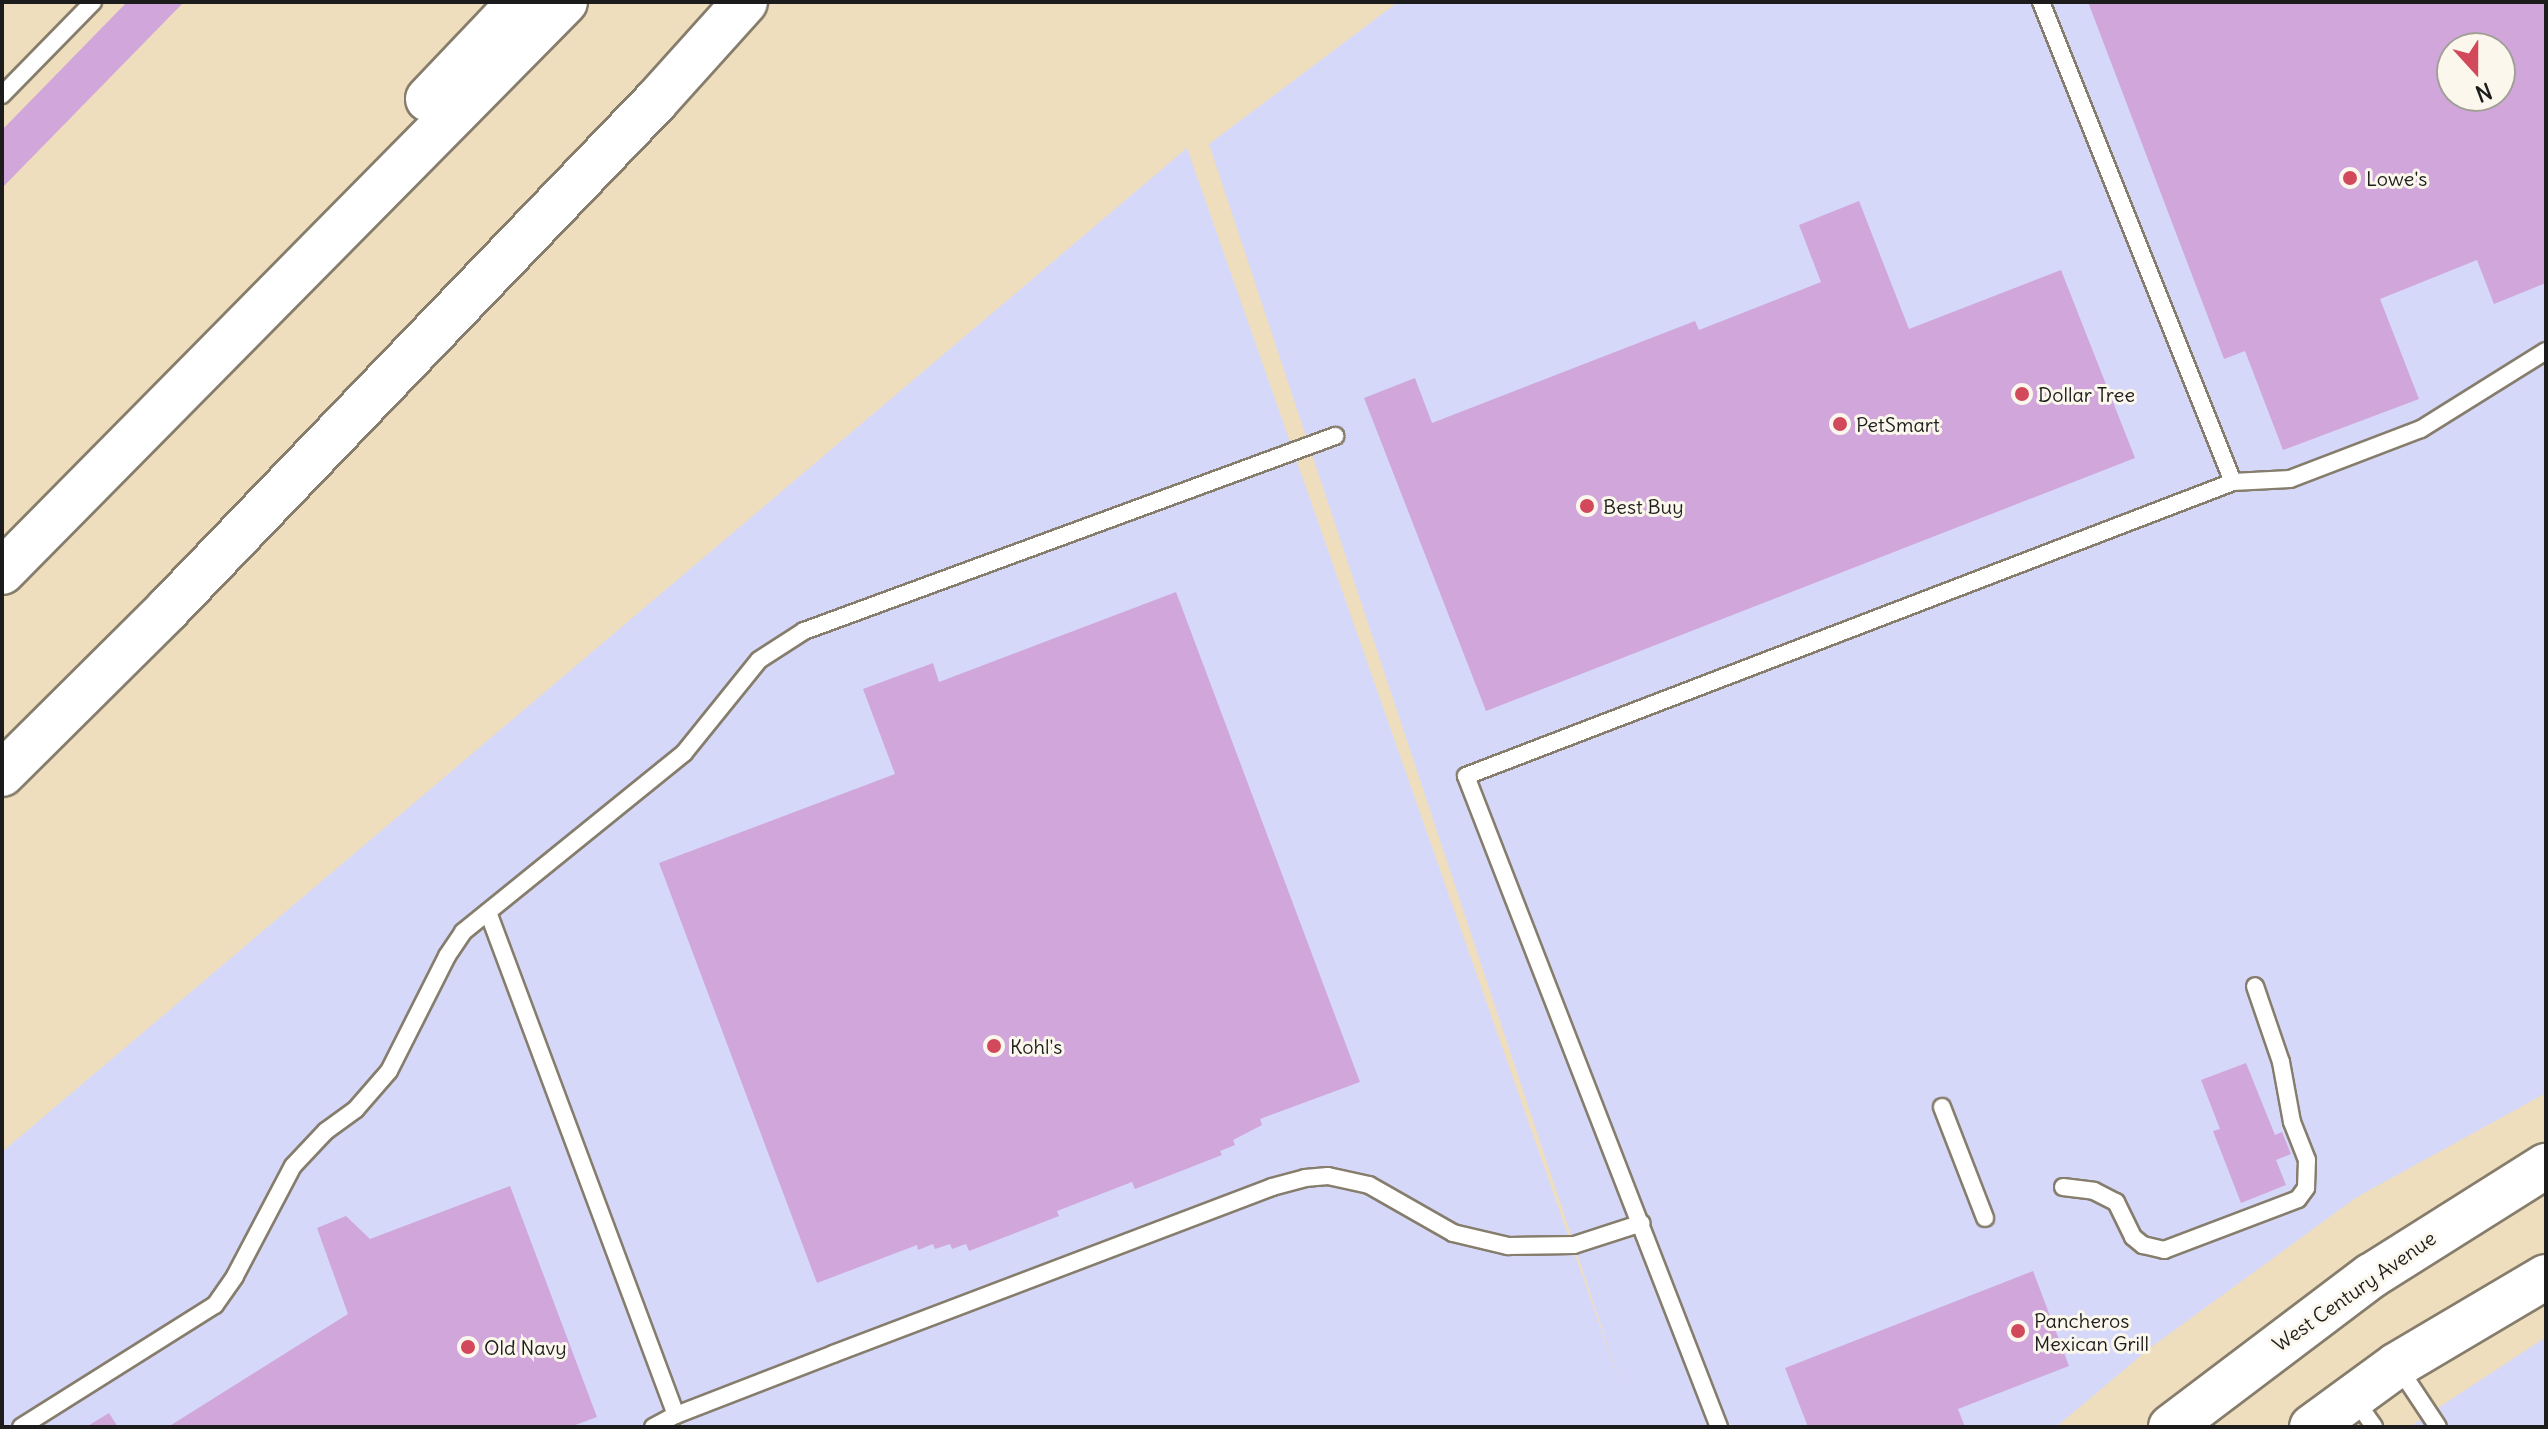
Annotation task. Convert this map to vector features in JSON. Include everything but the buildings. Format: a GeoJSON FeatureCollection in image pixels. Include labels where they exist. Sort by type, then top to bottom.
{"type":"FeatureCollection","features":[{"type":"Feature","properties":{"kind":"main road"},"geometry":{"type":"LineString","coordinates":[[2,569],[383,145],[520,2]]}},
{"type":"Feature","properties":{"kind":"main road"},"geometry":{"type":"LineString","coordinates":[[2,569],[565,2]]}},
{"type":"Feature","properties":{"kind":"main road"},"geometry":{"type":"LineString","coordinates":[[2,774],[168,609],[656,101],[745,2]]}},
{"type":"Feature","properties":{"kind":"main road","name":"West Century Avenue"},"geometry":{"type":"LineString","coordinates":[[2171,1427],[2371,1276],[2546,1166]]}},
{"type":"Feature","properties":{"kind":"main road"},"geometry":{"type":"LineString","coordinates":[[2312,1427],[2363,1412],[2397,1365],[2546,1277]]}},
{"type":"Feature","properties":{"kind":"lane"},"geometry":{"type":"LineString","coordinates":[[2,95],[93,2]]}},
{"type":"Feature","properties":{"kind":"lane"},"geometry":{"type":"LineString","coordinates":[[2041,2],[2233,482]]}},
{"type":"Feature","properties":{"kind":"lane"},"geometry":{"type":"LineString","coordinates":[[1719,1427],[1466,776],[2233,482],[2290,479],[2421,429],[2546,351]]}},
{"type":"Feature","properties":{"kind":"lane"},"geometry":{"type":"LineString","coordinates":[[21,1427],[215,1305],[227,1291],[293,1166],[326,1131],[356,1109],[400,1053],[447,956],[463,932],[684,753],[759,660],[804,631],[1335,436]]}},
{"type":"Feature","properties":{"kind":"lane"},"geometry":{"type":"LineString","coordinates":[[488,912],[676,1415]]}},
{"type":"Feature","properties":{"kind":"lane"},"geometry":{"type":"LineString","coordinates":[[2063,1187],[2094,1191],[2116,1202],[2133,1237],[2143,1245],[2164,1250],[2298,1199],[2306,1188],[2307,1160],[2292,1122],[2281,1062],[2255,986]]}},
{"type":"Feature","properties":{"kind":"lane"},"geometry":{"type":"LineString","coordinates":[[1942,1107],[1985,1218]]}},
{"type":"Feature","properties":{"kind":"lane"},"geometry":{"type":"LineString","coordinates":[[653,1427],[676,1415],[1272,1187],[1305,1178],[1328,1176],[1369,1185],[1453,1233],[1508,1246],[1574,1245],[1642,1223]]}},
{"type":"Feature","properties":{"kind":"lane"},"geometry":{"type":"LineString","coordinates":[[2397,1365],[2438,1427]]}},
{"type":"Feature","properties":{"kind":"shaded area"},"geometry":{"type":"Polygon","coordinates":[[[1398,2],[2546,2],[2546,1093],[2357,1197],[2150,1348],[2056,1427],[2,1427],[2,1152],[1187,148],[1621,1386],[1209,144],[1398,2]]]}},
{"type":"Feature","properties":{"kind":"shaded area"},"geometry":{"type":"Polygon","coordinates":[[[2546,1337],[2546,1427],[2409,1427],[2546,1337]]]}},
{"type":"Feature","properties":{"kind":"place","name":"Lowe's"},"geometry":{"type":"Point","coordinates":[2350,178]}},
{"type":"Feature","properties":{"kind":"place","name":"Dollar Tree"},"geometry":{"type":"Point","coordinates":[2022,394]}},
{"type":"Feature","properties":{"kind":"place","name":"PetSmart"},"geometry":{"type":"Point","coordinates":[1840,424]}},
{"type":"Feature","properties":{"kind":"place","name":"Best Buy"},"geometry":{"type":"Point","coordinates":[1587,506]}},
{"type":"Feature","properties":{"kind":"place","name":"Kohl's"},"geometry":{"type":"Point","coordinates":[994,1046]}},
{"type":"Feature","properties":{"kind":"place","name":"Pancheros Mexican Grill"},"geometry":{"type":"Point","coordinates":[2018,1331]}},
{"type":"Feature","properties":{"kind":"place","name":"Old Navy"},"geometry":{"type":"Point","coordinates":[468,1347]}}]}
